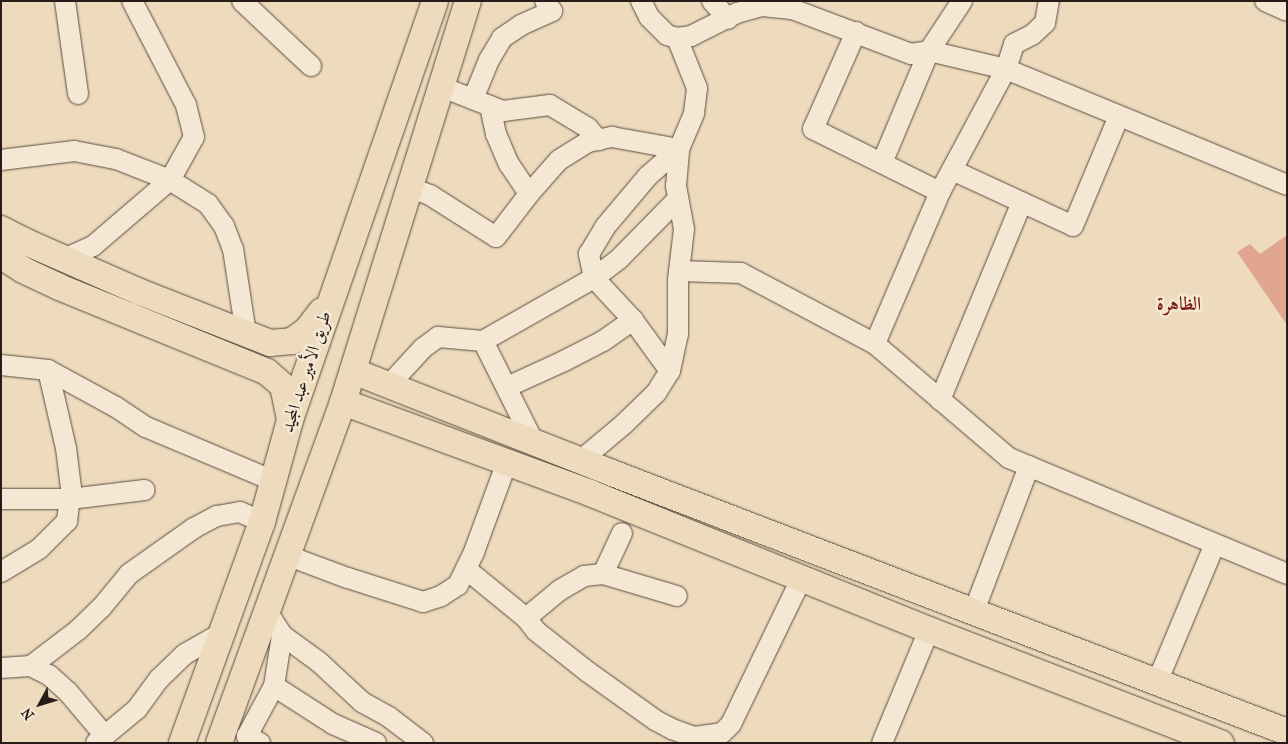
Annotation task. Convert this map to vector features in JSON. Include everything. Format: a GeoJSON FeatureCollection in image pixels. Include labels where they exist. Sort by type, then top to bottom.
{"type":"FeatureCollection","features":[{"type":"Feature","properties":{"kind":"main road","name":"طريق الأمير عبد المجيد"},"geometry":{"type":"LineString","coordinates":[[182,743],[262,522],[290,420],[435,1]]}},
{"type":"Feature","properties":{"kind":"main road"},"geometry":{"type":"LineString","coordinates":[[219,743],[343,402],[468,1]]}},
{"type":"Feature","properties":{"kind":"main road"},"geometry":{"type":"LineString","coordinates":[[1,228],[26,242],[64,259],[270,343],[292,341],[307,330],[330,300]]}},
{"type":"Feature","properties":{"kind":"main road"},"geometry":{"type":"LineString","coordinates":[[1,256],[23,270],[58,287],[267,372],[284,386],[290,420]]}},
{"type":"Feature","properties":{"kind":"main road"},"geometry":{"type":"LineString","coordinates":[[353,371],[580,461],[1158,680],[1287,732]]}},
{"type":"Feature","properties":{"kind":"main road"},"geometry":{"type":"LineString","coordinates":[[343,402],[590,493],[929,630],[1221,743]]}},
{"type":"Feature","properties":{"kind":"main road"},"geometry":{"type":"LineString","coordinates":[[967,645],[977,612]]}},
{"type":"Feature","properties":{"kind":"main road"},"geometry":{"type":"LineString","coordinates":[[203,684],[201,705],[210,715],[220,715],[235,699]]}},
{"type":"Feature","properties":{"kind":"street"},"geometry":{"type":"LineString","coordinates":[[65,1],[78,94]]}},
{"type":"Feature","properties":{"kind":"street"},"geometry":{"type":"LineString","coordinates":[[64,259],[93,246],[170,180],[194,137],[186,105],[132,1]]}},
{"type":"Feature","properties":{"kind":"street"},"geometry":{"type":"LineString","coordinates":[[242,1],[311,66]]}},
{"type":"Feature","properties":{"kind":"street"},"geometry":{"type":"LineString","coordinates":[[528,194],[509,164],[481,103],[489,60],[502,38],[521,25],[552,11],[545,1]]}},
{"type":"Feature","properties":{"kind":"street"},"geometry":{"type":"LineString","coordinates":[[640,1],[649,17],[667,34],[677,38],[691,36],[760,4],[792,9],[911,54],[929,51],[1006,69],[1287,184]]}},
{"type":"Feature","properties":{"kind":"street"},"geometry":{"type":"LineString","coordinates":[[712,1],[728,18]]}},
{"type":"Feature","properties":{"kind":"street"},"geometry":{"type":"LineString","coordinates":[[882,163],[929,51],[962,1]]}},
{"type":"Feature","properties":{"kind":"street"},"geometry":{"type":"LineString","coordinates":[[875,344],[940,192],[1006,69],[1014,44],[1032,35],[1045,23],[1049,1]]}},
{"type":"Feature","properties":{"kind":"street"},"geometry":{"type":"LineString","coordinates":[[1265,1],[1287,11]]}},
{"type":"Feature","properties":{"kind":"street"},"geometry":{"type":"LineString","coordinates":[[856,32],[813,129],[940,192]]}},
{"type":"Feature","properties":{"kind":"street"},"geometry":{"type":"LineString","coordinates":[[580,461],[624,424],[656,392],[670,371],[678,334],[679,271],[684,229],[676,186],[679,149],[694,113],[697,88],[677,38]]}},
{"type":"Feature","properties":{"kind":"street"},"geometry":{"type":"LineString","coordinates":[[442,87],[503,111],[550,105],[588,128],[598,140]]}},
{"type":"Feature","properties":{"kind":"street"},"geometry":{"type":"LineString","coordinates":[[952,170],[1074,226],[1119,116]]}},
{"type":"Feature","properties":{"kind":"street"},"geometry":{"type":"LineString","coordinates":[[410,188],[430,195],[496,237],[528,194],[559,160],[588,142],[612,137],[679,149]]}},
{"type":"Feature","properties":{"kind":"street"},"geometry":{"type":"LineString","coordinates":[[670,371],[633,320],[594,278],[589,254],[605,227],[648,176],[679,149]]}},
{"type":"Feature","properties":{"kind":"street"},"geometry":{"type":"LineString","coordinates":[[1,160],[74,151],[116,159],[170,180],[208,204],[224,226],[233,249],[246,334]]}},
{"type":"Feature","properties":{"kind":"street"},"geometry":{"type":"LineString","coordinates":[[389,386],[423,348],[438,337],[483,341],[594,278],[620,259],[678,199]]}},
{"type":"Feature","properties":{"kind":"street"},"geometry":{"type":"LineString","coordinates":[[940,400],[1022,202]]}},
{"type":"Feature","properties":{"kind":"street"},"geometry":{"type":"LineString","coordinates":[[679,271],[741,273],[875,344],[1009,458],[1287,574]]}},
{"type":"Feature","properties":{"kind":"street"},"geometry":{"type":"LineString","coordinates":[[507,386],[564,361],[603,341],[633,320]]}},
{"type":"Feature","properties":{"kind":"street"},"geometry":{"type":"LineString","coordinates":[[483,341],[534,443]]}},
{"type":"Feature","properties":{"kind":"street"},"geometry":{"type":"LineString","coordinates":[[1,366],[48,370],[116,407],[146,427],[274,481]]}},
{"type":"Feature","properties":{"kind":"street"},"geometry":{"type":"LineString","coordinates":[[1,572],[39,549],[67,521],[71,488],[66,448],[48,370]]}},
{"type":"Feature","properties":{"kind":"street"},"geometry":{"type":"LineString","coordinates":[[286,555],[348,578],[423,602],[442,596],[458,586],[474,552],[507,462]]}},
{"type":"Feature","properties":{"kind":"street"},"geometry":{"type":"LineString","coordinates":[[977,612],[1029,466]]}},
{"type":"Feature","properties":{"kind":"street"},"geometry":{"type":"LineString","coordinates":[[1,499],[70,499],[144,490]]}},
{"type":"Feature","properties":{"kind":"street"},"geometry":{"type":"LineString","coordinates":[[31,666],[78,630],[101,608],[129,574],[194,528],[216,516],[240,512],[262,522]]}},
{"type":"Feature","properties":{"kind":"street"},"geometry":{"type":"LineString","coordinates":[[603,574],[622,532]]}},
{"type":"Feature","properties":{"kind":"street"},"geometry":{"type":"LineString","coordinates":[[1158,680],[1215,544]]}},
{"type":"Feature","properties":{"kind":"street"},"geometry":{"type":"LineString","coordinates":[[466,569],[526,618],[536,631],[603,683],[655,720],[688,740],[722,733],[731,724],[801,579]]}},
{"type":"Feature","properties":{"kind":"street"},"geometry":{"type":"LineString","coordinates":[[526,618],[560,590],[584,576],[603,574],[677,596]]}},
{"type":"Feature","properties":{"kind":"street"},"geometry":{"type":"LineString","coordinates":[[266,610],[282,635],[319,662],[362,702],[389,717],[423,743]]}},
{"type":"Feature","properties":{"kind":"street"},"geometry":{"type":"LineString","coordinates":[[882,743],[929,630]]}},
{"type":"Feature","properties":{"kind":"street"},"geometry":{"type":"LineString","coordinates":[[1,668],[31,666],[49,675],[68,692],[100,739],[137,709],[159,679],[185,654],[222,633]]}},
{"type":"Feature","properties":{"kind":"street"},"geometry":{"type":"LineString","coordinates":[[260,743],[247,736],[274,686],[282,635]]}},
{"type":"Feature","properties":{"kind":"street"},"geometry":{"type":"LineString","coordinates":[[274,686],[333,724],[376,743]]}},
{"type":"Feature","properties":{"kind":"building"},"geometry":{"type":"Polygon","coordinates":[[[1287,235],[1287,325],[1237,252],[1250,244],[1260,254],[1287,235]]]}},
{"type":"Feature","properties":{"kind":"district","name":"الظاهرة"},"geometry":{"type":"Point","coordinates":[1179,305]}}]}
